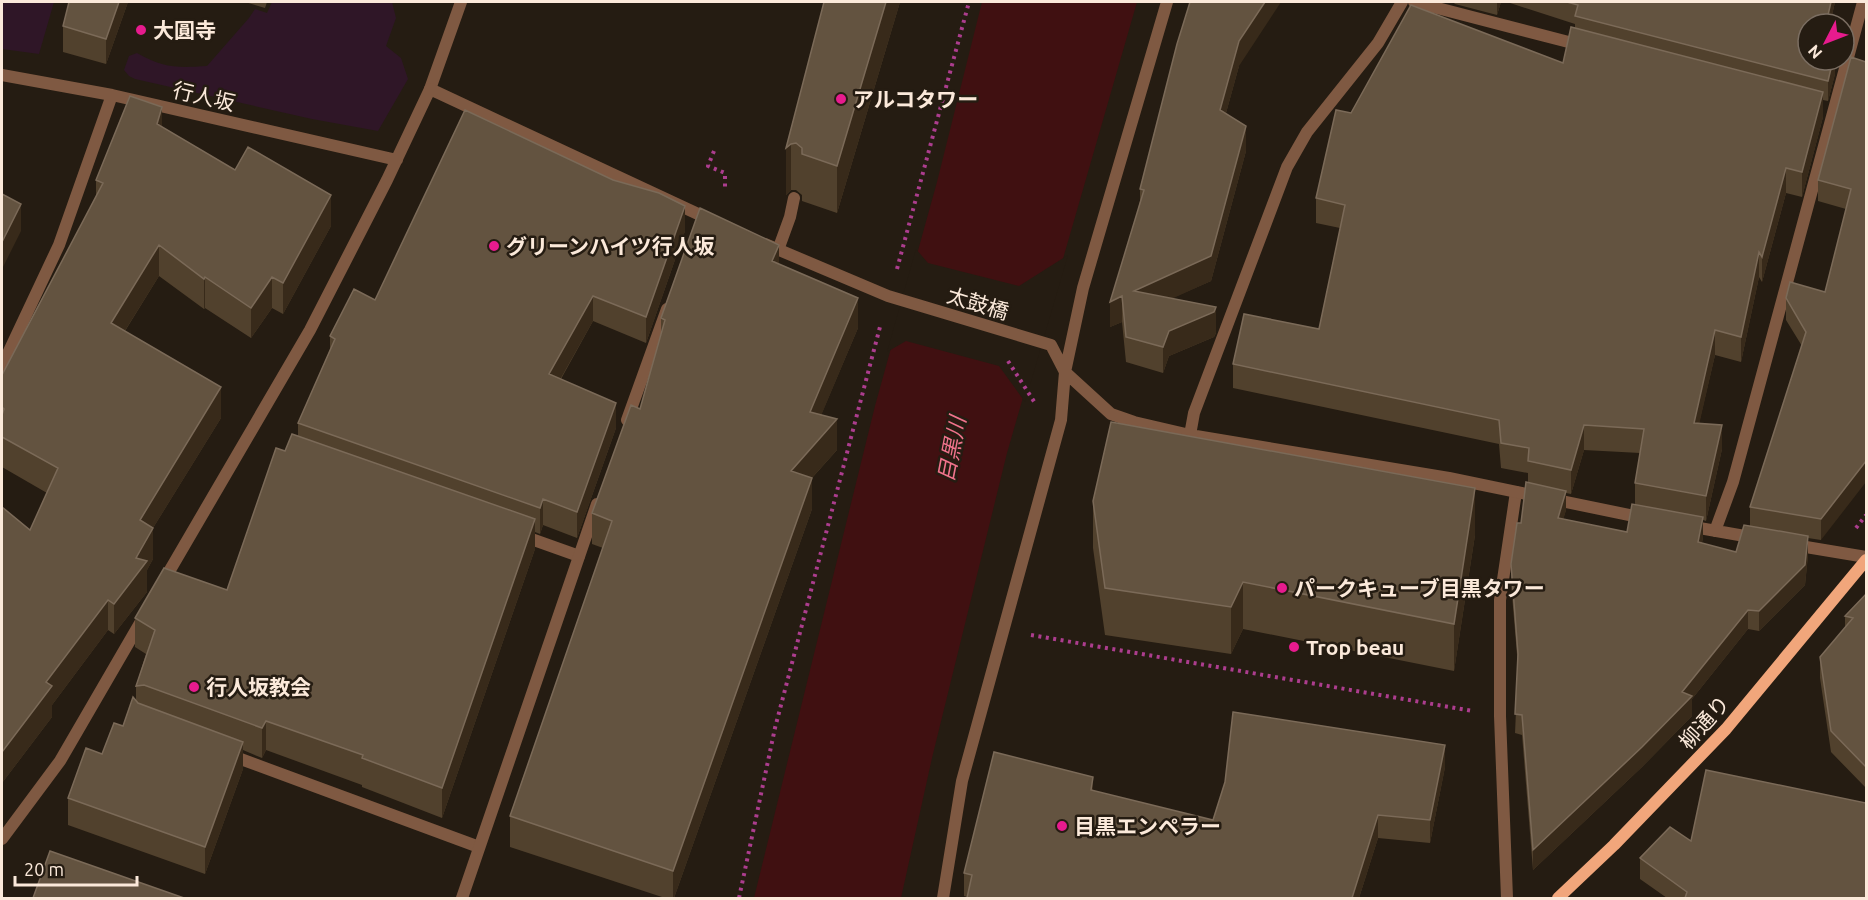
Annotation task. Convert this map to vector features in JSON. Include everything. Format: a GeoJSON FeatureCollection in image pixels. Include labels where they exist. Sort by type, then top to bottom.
{"type":"FeatureCollection","features":[{"type":"Feature","properties":{"kind":"street"},"geometry":{"type":"LineString","coordinates":[[2,839],[60,761],[310,330],[397,160],[430,89],[459,7],[469,2]]}},
{"type":"Feature","properties":{"kind":"street"},"geometry":{"type":"LineString","coordinates":[[944,898],[962,782],[1061,420],[1065,372],[1083,288],[1167,2]]}},
{"type":"Feature","properties":{"kind":"street"},"geometry":{"type":"LineString","coordinates":[[1190,435],[1194,413],[1287,167],[1307,132],[1378,43],[1402,2]]}},
{"type":"Feature","properties":{"kind":"street"},"geometry":{"type":"LineString","coordinates":[[1414,2],[1596,49]]}},
{"type":"Feature","properties":{"kind":"street"},"geometry":{"type":"LineString","coordinates":[[1715,531],[1733,482],[1829,110],[1863,2]]}},
{"type":"Feature","properties":{"kind":"street","name":"行人坂"},"geometry":{"type":"LineString","coordinates":[[2,75],[112,95],[397,160]]}},
{"type":"Feature","properties":{"kind":"street"},"geometry":{"type":"LineString","coordinates":[[430,89],[698,221],[720,224]]}},
{"type":"Feature","properties":{"kind":"street"},"geometry":{"type":"LineString","coordinates":[[2,366],[59,245],[112,95]]}},
{"type":"Feature","properties":{"kind":"street"},"geometry":{"type":"LineString","coordinates":[[778,250],[794,198]]}},
{"type":"Feature","properties":{"kind":"street","name":"太鼓橋"},"geometry":{"type":"LineString","coordinates":[[749,237],[891,297],[1051,345],[1065,372]]}},
{"type":"Feature","properties":{"kind":"street"},"geometry":{"type":"LineString","coordinates":[[622,435],[673,292]]}},
{"type":"Feature","properties":{"kind":"street"},"geometry":{"type":"LineString","coordinates":[[1065,372],[1111,414],[1134,422],[1190,435],[1449,478],[1665,522],[1866,558]]}},
{"type":"Feature","properties":{"kind":"street"},"geometry":{"type":"LineString","coordinates":[[462,898],[602,490]]}},
{"type":"Feature","properties":{"kind":"street"},"geometry":{"type":"LineString","coordinates":[[1507,898],[1500,716],[1500,600],[1516,492]]}},
{"type":"Feature","properties":{"kind":"street"},"geometry":{"type":"LineString","coordinates":[[512,532],[579,556]]}},
{"type":"Feature","properties":{"kind":"street","name":"柳通り"},"geometry":{"type":"LineString","coordinates":[[1558,898],[1726,729],[1866,558]]}},
{"type":"Feature","properties":{"kind":"street"},"geometry":{"type":"LineString","coordinates":[[217,750],[479,847]]}},
{"type":"Feature","properties":{"kind":"path"},"geometry":{"type":"LineString","coordinates":[[739,898],[775,728],[880,326],[891,297],[969,2]]}},
{"type":"Feature","properties":{"kind":"path"},"geometry":{"type":"LineString","coordinates":[[714,151],[708,165],[725,173],[724,187]]}},
{"type":"Feature","properties":{"kind":"path"},"geometry":{"type":"LineString","coordinates":[[880,326],[891,328]]}},
{"type":"Feature","properties":{"kind":"path"},"geometry":{"type":"LineString","coordinates":[[1007,359],[1040,411]]}},
{"type":"Feature","properties":{"kind":"path"},"geometry":{"type":"LineString","coordinates":[[1837,552],[1865,518]]}},
{"type":"Feature","properties":{"kind":"path"},"geometry":{"type":"LineString","coordinates":[[1003,630],[1500,716]]}},
{"type":"Feature","properties":{"kind":"shaded area"},"geometry":{"type":"Polygon","coordinates":[[[2,2],[54,2],[39,54],[2,49],[2,2]]]}},
{"type":"Feature","properties":{"kind":"shaded area"},"geometry":{"type":"Polygon","coordinates":[[[272,2],[392,2],[396,18],[386,46],[401,58],[408,79],[378,131],[312,119],[135,79],[124,70],[129,56],[137,53],[170,66],[207,66],[255,9],[267,13],[272,2]]]}},
{"type":"Feature","properties":{"kind":"water","name":"目黒川"},"geometry":{"type":"Polygon","coordinates":[[[982,2],[1137,2],[1007,453],[932,758],[901,898],[754,898],[875,406],[937,182],[982,2]]]}},
{"type":"Feature","properties":{"kind":"pier"},"geometry":{"type":"Polygon","coordinates":[[[916,249],[928,263],[1019,286],[1068,255],[1025,402],[999,366],[906,341],[887,352],[916,249]]]}},
{"type":"Feature","properties":{"kind":"building"},"geometry":{"type":"Polygon","coordinates":[[[69,2],[119,2],[106,39],[63,26],[69,2]]]}},
{"type":"Feature","properties":{"kind":"building","name":"アルコタワー"},"geometry":{"type":"Polygon","coordinates":[[[824,2],[886,2],[837,166],[802,154],[802,148],[796,143],[786,148],[824,2]]]}},
{"type":"Feature","properties":{"kind":"building"},"geometry":{"type":"Polygon","coordinates":[[[1190,2],[1265,2],[1239,41],[1220,110],[1246,126],[1211,256],[1134,291],[1216,307],[1214,312],[1169,331],[1163,347],[1126,337],[1122,296],[1110,302],[1144,190],[1140,189],[1190,2]]]}},
{"type":"Feature","properties":{"kind":"building"},"geometry":{"type":"Polygon","coordinates":[[[1567,2],[1831,2],[1829,12],[1796,12],[1796,72],[1830,72],[1828,81],[1575,16],[1578,5],[1567,2]]]}},
{"type":"Feature","properties":{"kind":"building"},"geometry":{"type":"Polygon","coordinates":[[[1411,5],[1563,63],[1571,27],[1823,92],[1802,172],[1786,168],[1762,257],[1759,252],[1741,337],[1715,330],[1694,423],[1722,425],[1706,496],[1635,483],[1644,429],[1584,425],[1571,470],[1528,461],[1529,448],[1501,443],[1499,420],[1233,364],[1244,314],[1319,329],[1345,205],[1316,198],[1336,110],[1351,113],[1411,5]]]}},
{"type":"Feature","properties":{"kind":"building"},"geometry":{"type":"Polygon","coordinates":[[[1856,59],[1866,62],[1866,461],[1821,519],[1750,507],[1806,332],[1786,298],[1790,282],[1825,292],[1851,189],[1818,180],[1847,72],[1856,72],[1856,59]]]}},
{"type":"Feature","properties":{"kind":"building"},"geometry":{"type":"Polygon","coordinates":[[[130,96],[162,107],[157,124],[235,170],[248,147],[331,195],[283,283],[272,277],[251,308],[205,277],[204,279],[159,245],[111,323],[221,387],[140,520],[153,528],[136,558],[147,561],[114,604],[108,600],[46,682],[52,686],[2,752],[2,507],[30,530],[58,468],[2,437],[4,409],[2,407],[2,375],[103,183],[96,180],[130,96]]]}},
{"type":"Feature","properties":{"kind":"building"},"geometry":{"type":"Polygon","coordinates":[[[465,110],[613,180],[659,193],[685,206],[646,317],[593,296],[549,374],[616,403],[577,512],[543,499],[540,508],[298,423],[335,339],[330,336],[354,289],[375,300],[465,110]]]}},
{"type":"Feature","properties":{"kind":"building"},"geometry":{"type":"Polygon","coordinates":[[[2,194],[21,204],[2,242],[2,194]]]}},
{"type":"Feature","properties":{"kind":"building"},"geometry":{"type":"Polygon","coordinates":[[[700,208],[779,245],[772,261],[858,298],[810,412],[837,419],[791,471],[812,478],[673,871],[510,816],[612,521],[592,513],[631,405],[640,409],[665,320],[661,318],[700,208]]]}},
{"type":"Feature","properties":{"kind":"building","name":"パークキューブ目黒タワー"},"geometry":{"type":"Polygon","coordinates":[[[1111,422],[1475,488],[1454,624],[1243,582],[1231,607],[1105,588],[1093,501],[1111,422]]]}},
{"type":"Feature","properties":{"kind":"building"},"geometry":{"type":"Polygon","coordinates":[[[292,434],[535,519],[442,788],[362,758],[363,755],[266,721],[262,728],[144,685],[136,686],[155,630],[135,618],[164,568],[227,590],[276,448],[285,451],[292,434]]]}},
{"type":"Feature","properties":{"kind":"building"},"geometry":{"type":"Polygon","coordinates":[[[1526,482],[1566,491],[1558,518],[1627,532],[1632,504],[1703,517],[1698,542],[1736,552],[1744,525],[1808,536],[1805,565],[1759,611],[1748,610],[1682,692],[1692,696],[1642,747],[1533,850],[1522,715],[1515,714],[1518,654],[1511,564],[1517,523],[1521,523],[1526,482]]]}},
{"type":"Feature","properties":{"kind":"building"},"geometry":{"type":"Polygon","coordinates":[[[1866,594],[1866,767],[1831,731],[1820,657],[1853,618],[1845,616],[1866,594]]]}},
{"type":"Feature","properties":{"kind":"building"},"geometry":{"type":"Polygon","coordinates":[[[133,697],[138,703],[243,742],[205,847],[68,798],[86,748],[102,754],[114,723],[123,726],[133,697]]]}},
{"type":"Feature","properties":{"kind":"building"},"geometry":{"type":"Polygon","coordinates":[[[1233,712],[1445,745],[1430,820],[1378,815],[1352,898],[967,898],[972,875],[964,873],[994,752],[1093,777],[1091,790],[1213,820],[1225,782],[1233,712]]]}},
{"type":"Feature","properties":{"kind":"building"},"geometry":{"type":"Polygon","coordinates":[[[1706,770],[1866,803],[1866,898],[1685,898],[1687,892],[1640,858],[1670,827],[1691,841],[1706,770]]]}},
{"type":"Feature","properties":{"kind":"building"},"geometry":{"type":"Polygon","coordinates":[[[50,851],[184,898],[33,898],[50,851]]]}},
{"type":"Feature","properties":{"kind":"place","name":"大圓寺"},"geometry":{"type":"Point","coordinates":[141,30]}},
{"type":"Feature","properties":{"kind":"place","name":"アルコタワー"},"geometry":{"type":"Point","coordinates":[841,99]}},
{"type":"Feature","properties":{"kind":"place","name":"グリーンハイツ行人坂"},"geometry":{"type":"Point","coordinates":[494,246]}},
{"type":"Feature","properties":{"kind":"place","name":"パークキューブ目黒タワー"},"geometry":{"type":"Point","coordinates":[1282,588]}},
{"type":"Feature","properties":{"kind":"place","name":"Trop beau"},"geometry":{"type":"Point","coordinates":[1294,647]}},
{"type":"Feature","properties":{"kind":"place","name":"行人坂教会"},"geometry":{"type":"Point","coordinates":[194,687]}},
{"type":"Feature","properties":{"kind":"place","name":"目黒エンペラー"},"geometry":{"type":"Point","coordinates":[1062,826]}}]}
